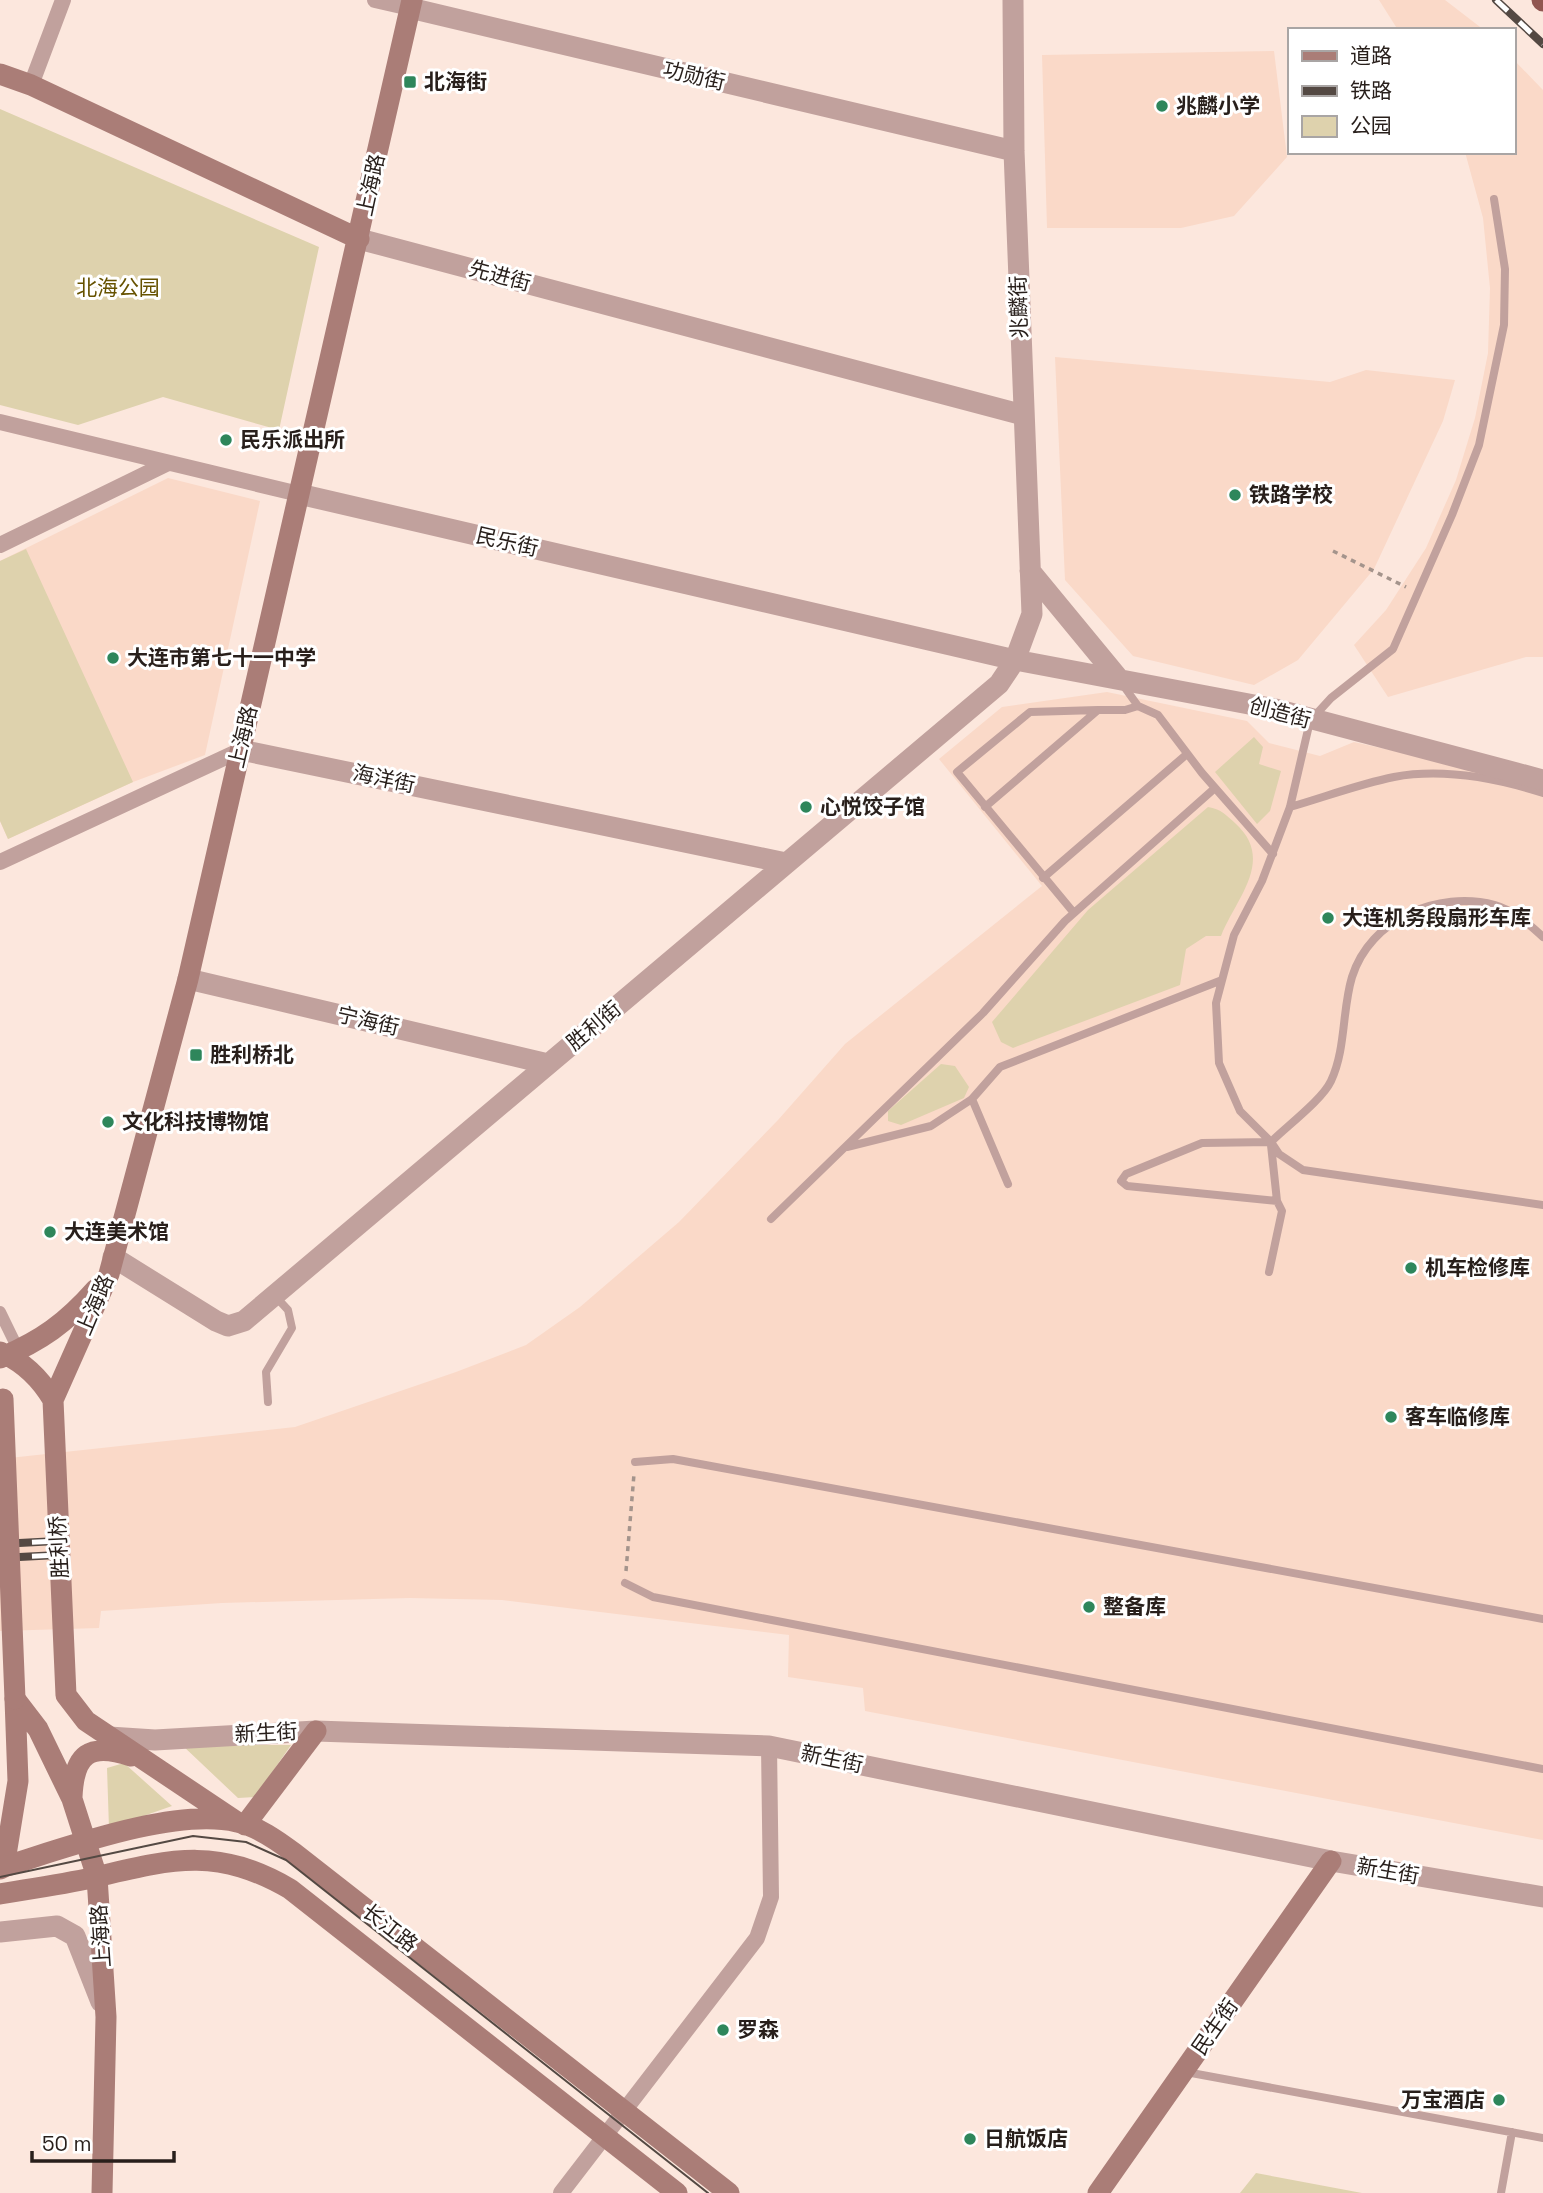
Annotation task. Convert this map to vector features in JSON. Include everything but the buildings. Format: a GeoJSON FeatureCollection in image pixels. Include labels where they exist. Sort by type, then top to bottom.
{"type":"FeatureCollection","features":[{"type":"Feature","properties":{"kind":"main road","name":"上海路"},"geometry":{"type":"LineString","coordinates":[[53,1400],[111,1266],[188,979],[411,4]]}},
{"type":"Feature","properties":{"kind":"main road","name":"先进街"},"geometry":{"type":"LineString","coordinates":[[0,74],[31,85],[359,239]]}},
{"type":"Feature","properties":{"kind":"main road"},"geometry":{"type":"LineString","coordinates":[[6,1354],[36,1343],[70,1319],[111,1266]]}},
{"type":"Feature","properties":{"kind":"main road"},"geometry":{"type":"LineString","coordinates":[[6,1354],[41,1381],[53,1400]]}},
{"type":"Feature","properties":{"kind":"main road"},"geometry":{"type":"LineString","coordinates":[[1,1396],[18,1781],[1,1868]]}},
{"type":"Feature","properties":{"kind":"main road","name":"胜利桥"},"geometry":{"type":"LineString","coordinates":[[53,1400],[66,1695],[86,1721],[109,1737]]}},
{"type":"Feature","properties":{"kind":"main road","name":"上海路"},"geometry":{"type":"LineString","coordinates":[[15,1699],[38,1729],[72,1799],[97,1877],[106,2017],[102,2193]]}},
{"type":"Feature","properties":{"kind":"main road"},"geometry":{"type":"LineString","coordinates":[[109,1737],[241,1823],[316,1731]]}},
{"type":"Feature","properties":{"kind":"main road"},"geometry":{"type":"LineString","coordinates":[[72,1799],[76,1766],[84,1755],[97,1750],[128,1754],[160,1769]]}},
{"type":"Feature","properties":{"kind":"main road","name":"长江路"},"geometry":{"type":"LineString","coordinates":[[1,1868],[88,1843],[186,1821],[241,1823],[294,1853],[613,2125],[677,2193]]}},
{"type":"Feature","properties":{"kind":"main road","name":"长江路"},"geometry":{"type":"LineString","coordinates":[[0,1894],[188,1858],[230,1862],[262,1873],[312,1906],[613,2125],[729,2193]]}},
{"type":"Feature","properties":{"kind":"main road","name":"民生街"},"geometry":{"type":"LineString","coordinates":[[1098,2193],[1331,1861]]}},
{"type":"Feature","properties":{"kind":"street"},"geometry":{"type":"LineString","coordinates":[[31,85],[63,0]]}},
{"type":"Feature","properties":{"kind":"street","name":"功勋街"},"geometry":{"type":"LineString","coordinates":[[374,0],[411,4],[1014,151]]}},
{"type":"Feature","properties":{"kind":"street","name":"兆麟街"},"geometry":{"type":"LineString","coordinates":[[1013,0],[1014,151],[1032,614]]}},
{"type":"Feature","properties":{"kind":"street","name":"先进街"},"geometry":{"type":"LineString","coordinates":[[359,239],[1023,415]]}},
{"type":"Feature","properties":{"kind":"street","name":"民乐街"},"geometry":{"type":"LineString","coordinates":[[0,422],[1015,660]]}},
{"type":"Feature","properties":{"kind":"street"},"geometry":{"type":"LineString","coordinates":[[0,545],[168,463]]}},
{"type":"Feature","properties":{"kind":"street"},"geometry":{"type":"LineString","coordinates":[[1030,571],[1119,679]]}},
{"type":"Feature","properties":{"kind":"street","name":"胜利街"},"geometry":{"type":"LineString","coordinates":[[111,1266],[228,1326],[244,1321],[786,863],[917,757],[999,684],[1015,660],[1032,614]]}},
{"type":"Feature","properties":{"kind":"street","name":"创造街"},"geometry":{"type":"LineString","coordinates":[[1015,660],[1275,709],[1310,721],[1543,780]]}},
{"type":"Feature","properties":{"kind":"street"},"geometry":{"type":"LineString","coordinates":[[0,862],[241,750]]}},
{"type":"Feature","properties":{"kind":"street","name":"海洋街"},"geometry":{"type":"LineString","coordinates":[[241,750],[786,863]]}},
{"type":"Feature","properties":{"kind":"street","name":"宁海街"},"geometry":{"type":"LineString","coordinates":[[188,979],[548,1064]]}},
{"type":"Feature","properties":{"kind":"street"},"geometry":{"type":"LineString","coordinates":[[0,1312],[6,1354]]}},
{"type":"Feature","properties":{"kind":"street","name":"新生街"},"geometry":{"type":"LineString","coordinates":[[109,1737],[155,1740],[316,1731],[769,1746],[1331,1861],[1543,1897]]}},
{"type":"Feature","properties":{"kind":"street"},"geometry":{"type":"LineString","coordinates":[[561,2193],[757,1938],[771,1897],[769,1746]]}},
{"type":"Feature","properties":{"kind":"street"},"geometry":{"type":"LineString","coordinates":[[0,1932],[57,1926],[75,1937],[92,1975],[106,2017]]}},
{"type":"Feature","properties":{"kind":"lane"},"geometry":{"type":"LineString","coordinates":[[1494,199],[1506,269],[1504,325],[1479,445],[1394,649],[1331,698],[1310,721],[1290,807],[1262,881],[1234,935],[1216,1003],[1219,1063],[1240,1111],[1271,1142],[1279,1154],[1303,1170],[1543,1206]]}},
{"type":"Feature","properties":{"kind":"lane"},"geometry":{"type":"LineString","coordinates":[[1119,679],[1138,706],[1158,715],[1215,788],[1273,854]]}},
{"type":"Feature","properties":{"kind":"lane"},"geometry":{"type":"LineString","coordinates":[[1074,913],[957,772],[1030,712],[1125,710],[1138,706]]}},
{"type":"Feature","properties":{"kind":"lane"},"geometry":{"type":"LineString","coordinates":[[985,807],[1098,710]]}},
{"type":"Feature","properties":{"kind":"lane"},"geometry":{"type":"LineString","coordinates":[[1043,878],[1187,754]]}},
{"type":"Feature","properties":{"kind":"lane"},"geometry":{"type":"LineString","coordinates":[[1290,807],[1408,776],[1458,774],[1511,783],[1543,793]]}},
{"type":"Feature","properties":{"kind":"lane"},"geometry":{"type":"LineString","coordinates":[[771,1219],[983,1013],[1074,913],[1215,788]]}},
{"type":"Feature","properties":{"kind":"lane"},"geometry":{"type":"LineString","coordinates":[[1277,1201],[1138,1188],[1127,1186],[1121,1181],[1126,1174],[1202,1143],[1271,1142],[1330,1083],[1345,1024],[1352,979],[1362,954],[1400,918],[1433,903],[1466,901],[1496,905],[1524,920],[1543,937]]}},
{"type":"Feature","properties":{"kind":"lane"},"geometry":{"type":"LineString","coordinates":[[844,1148],[931,1126],[972,1098],[1000,1067],[1222,980]]}},
{"type":"Feature","properties":{"kind":"lane"},"geometry":{"type":"LineString","coordinates":[[972,1098],[1008,1184]]}},
{"type":"Feature","properties":{"kind":"lane"},"geometry":{"type":"LineString","coordinates":[[1269,1272],[1282,1210],[1277,1201],[1271,1142]]}},
{"type":"Feature","properties":{"kind":"lane"},"geometry":{"type":"LineString","coordinates":[[268,1402],[266,1372],[292,1328],[288,1310],[274,1295]]}},
{"type":"Feature","properties":{"kind":"lane"},"geometry":{"type":"LineString","coordinates":[[635,1462],[673,1459],[1543,1619]]}},
{"type":"Feature","properties":{"kind":"lane"},"geometry":{"type":"LineString","coordinates":[[625,1583],[653,1597],[1543,1769]]}},
{"type":"Feature","properties":{"kind":"lane"},"geometry":{"type":"LineString","coordinates":[[1183,2072],[1543,2137]]}},
{"type":"Feature","properties":{"kind":"lane"},"geometry":{"type":"LineString","coordinates":[[1501,2193],[1512,2132]]}},
{"type":"Feature","properties":{"kind":"path"},"geometry":{"type":"LineString","coordinates":[[1332,551],[1382,573],[1418,595]]}},
{"type":"Feature","properties":{"kind":"path"},"geometry":{"type":"LineString","coordinates":[[625,1583],[635,1462]]}},
{"type":"Feature","properties":{"kind":"shaded area"},"geometry":{"type":"Polygon","coordinates":[[[1379,0],[1445,0],[1481,28],[1397,28],[1379,0]]]}},
{"type":"Feature","properties":{"kind":"shaded area","name":"兆麟小学"},"geometry":{"type":"Polygon","coordinates":[[[1274,51],[1287,157],[1234,216],[1181,228],[1047,228],[1042,55],[1274,51]]]}},
{"type":"Feature","properties":{"kind":"shaded area"},"geometry":{"type":"Polygon","coordinates":[[[1515,61],[1543,90],[1543,657],[1526,657],[1388,697],[1354,645],[1386,610],[1426,548],[1456,480],[1475,418],[1488,353],[1490,288],[1483,218],[1466,154],[1515,154],[1515,61]]]}},
{"type":"Feature","properties":{"kind":"shaded area","name":"铁路学校"},"geometry":{"type":"Polygon","coordinates":[[[1055,357],[1330,382],[1366,370],[1455,380],[1443,421],[1374,569],[1298,660],[1254,685],[1133,656],[1065,580],[1055,357]]]}},
{"type":"Feature","properties":{"kind":"shaded area","name":"大连市第七十一中学"},"geometry":{"type":"Polygon","coordinates":[[[168,478],[260,501],[205,755],[133,782],[8,839],[0,821],[0,561],[168,478]]]}},
{"type":"Feature","properties":{"kind":"shaded area"},"geometry":{"type":"Polygon","coordinates":[[[1107,692],[1247,721],[1269,743],[1320,756],[1354,742],[1543,784],[1543,1840],[865,1711],[863,1688],[788,1677],[789,1635],[502,1600],[410,1598],[222,1603],[101,1611],[99,1628],[0,1631],[0,1459],[295,1427],[526,1345],[580,1307],[679,1222],[778,1120],[845,1044],[1042,886],[939,759],[1002,707],[1107,692]]]}},
{"type":"Feature","properties":{"kind":"green space","name":"北海公园"},"geometry":{"type":"Polygon","coordinates":[[[0,109],[319,247],[279,430],[163,397],[78,425],[0,405],[0,109]]]}},
{"type":"Feature","properties":{"kind":"green space"},"geometry":{"type":"Polygon","coordinates":[[[26,549],[133,782],[8,839],[0,821],[0,561],[26,549]]]}},
{"type":"Feature","properties":{"kind":"green space"},"geometry":{"type":"Polygon","coordinates":[[[1254,737],[1263,747],[1259,764],[1281,771],[1270,811],[1257,824],[1215,772],[1254,737]]]}},
{"type":"Feature","properties":{"kind":"green space"},"geometry":{"type":"Polygon","coordinates":[[[1208,807],[1226,815],[1247,837],[1253,865],[1243,893],[1221,936],[1206,936],[1186,949],[1180,985],[1013,1048],[1001,1042],[992,1022],[1088,910],[1208,807]]]}},
{"type":"Feature","properties":{"kind":"green space"},"geometry":{"type":"Polygon","coordinates":[[[941,1064],[955,1066],[969,1087],[964,1098],[901,1125],[888,1121],[888,1111],[941,1064]]]}},
{"type":"Feature","properties":{"kind":"green space"},"geometry":{"type":"Polygon","coordinates":[[[182,1745],[291,1745],[255,1797],[238,1798],[182,1745]]]}},
{"type":"Feature","properties":{"kind":"green space"},"geometry":{"type":"Polygon","coordinates":[[[124,1763],[172,1806],[109,1828],[107,1768],[124,1763]]]}},
{"type":"Feature","properties":{"kind":"green space"},"geometry":{"type":"Polygon","coordinates":[[[1256,2173],[1362,2193],[1240,2193],[1256,2173]]]}},
{"type":"Feature","properties":{"kind":"tram line"},"geometry":{"type":"LineString","coordinates":[[0,1877],[193,1836],[246,1842],[286,1860],[708,2193]]}},
{"type":"Feature","properties":{"kind":"railway"},"geometry":{"type":"LineString","coordinates":[[1496,0],[1543,44]]}},
{"type":"Feature","properties":{"kind":"railway"},"geometry":{"type":"LineString","coordinates":[[0,1544],[57,1541]]}},
{"type":"Feature","properties":{"kind":"railway"},"geometry":{"type":"LineString","coordinates":[[0,1558],[58,1555]]}},
{"type":"Feature","properties":{"kind":"place","name":"北海街"},"geometry":{"type":"Point","coordinates":[410,82]}},
{"type":"Feature","properties":{"kind":"place","name":"兆麟小学"},"geometry":{"type":"Point","coordinates":[1162,106]}},
{"type":"Feature","properties":{"kind":"place","name":"民乐派出所"},"geometry":{"type":"Point","coordinates":[226,440]}},
{"type":"Feature","properties":{"kind":"place","name":"铁路学校"},"geometry":{"type":"Point","coordinates":[1235,495]}},
{"type":"Feature","properties":{"kind":"place","name":"大连市第七十一中学"},"geometry":{"type":"Point","coordinates":[113,658]}},
{"type":"Feature","properties":{"kind":"place","name":"心悦饺子馆"},"geometry":{"type":"Point","coordinates":[806,807]}},
{"type":"Feature","properties":{"kind":"place","name":"大连机务段扇形车库"},"geometry":{"type":"Point","coordinates":[1328,918]}},
{"type":"Feature","properties":{"kind":"place","name":"胜利桥北"},"geometry":{"type":"Point","coordinates":[196,1055]}},
{"type":"Feature","properties":{"kind":"place","name":"文化科技博物馆"},"geometry":{"type":"Point","coordinates":[108,1122]}},
{"type":"Feature","properties":{"kind":"place","name":"大连美术馆"},"geometry":{"type":"Point","coordinates":[50,1232]}},
{"type":"Feature","properties":{"kind":"place","name":"机车检修库"},"geometry":{"type":"Point","coordinates":[1411,1268]}},
{"type":"Feature","properties":{"kind":"place","name":"客车临修库"},"geometry":{"type":"Point","coordinates":[1391,1417]}},
{"type":"Feature","properties":{"kind":"place","name":"整备库"},"geometry":{"type":"Point","coordinates":[1089,1607]}},
{"type":"Feature","properties":{"kind":"place","name":"罗森"},"geometry":{"type":"Point","coordinates":[723,2030]}},
{"type":"Feature","properties":{"kind":"place","name":"万宝酒店"},"geometry":{"type":"Point","coordinates":[1499,2100]}},
{"type":"Feature","properties":{"kind":"place","name":"日航饭店"},"geometry":{"type":"Point","coordinates":[970,2139]}}]}
